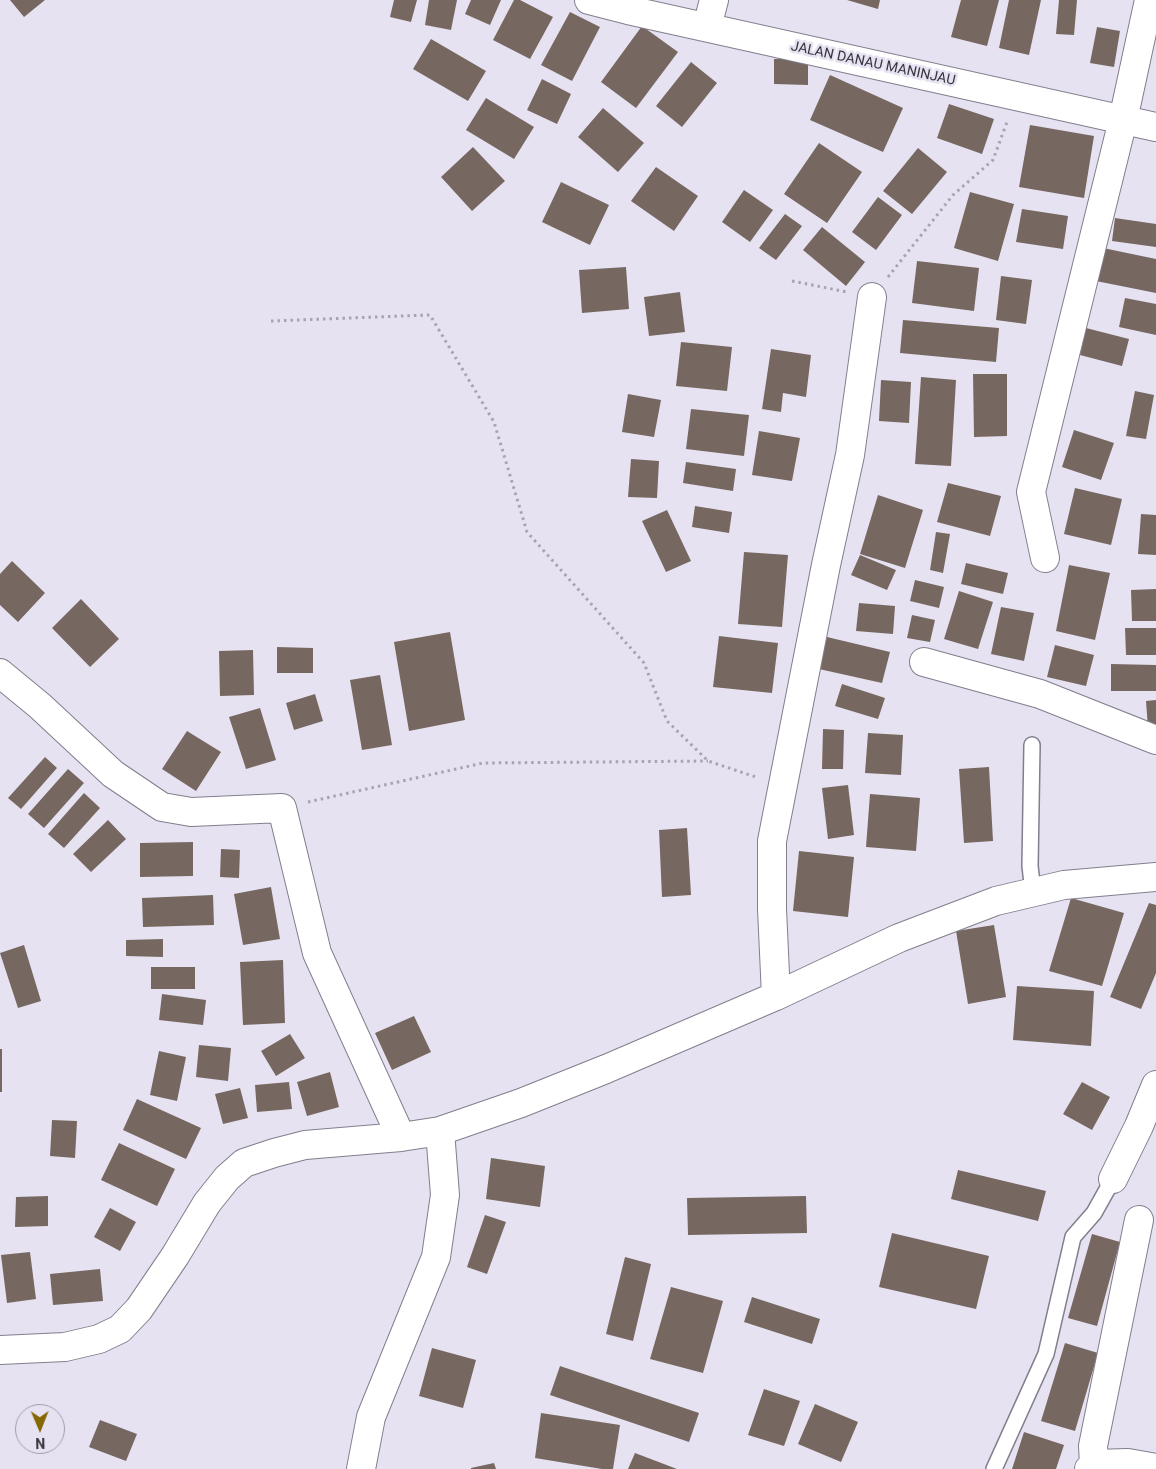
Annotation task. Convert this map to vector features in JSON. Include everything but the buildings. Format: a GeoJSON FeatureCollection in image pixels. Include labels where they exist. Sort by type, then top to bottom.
{"type":"FeatureCollection","features":[{"type":"Feature","properties":{"kind":"street","name":"JALAN DANAU MANINJAU"},"geometry":{"type":"LineString","coordinates":[[589,0],[1156,127]]}},
{"type":"Feature","properties":{"kind":"street"},"geometry":{"type":"LineString","coordinates":[[707,27],[714,0]]}},
{"type":"Feature","properties":{"kind":"street"},"geometry":{"type":"LineString","coordinates":[[1045,558],[1031,492],[1123,120],[1149,0]]}},
{"type":"Feature","properties":{"kind":"street"},"geometry":{"type":"LineString","coordinates":[[776,996],[772,909],[772,840],[826,565],[850,455],[872,297]]}},
{"type":"Feature","properties":{"kind":"street"},"geometry":{"type":"LineString","coordinates":[[924,662],[1040,694],[1156,740]]}},
{"type":"Feature","properties":{"kind":"street"},"geometry":{"type":"LineString","coordinates":[[0,673],[40,706],[113,774],[162,807],[191,812],[282,808],[316,953],[401,1137]]}},
{"type":"Feature","properties":{"kind":"street"},"geometry":{"type":"LineString","coordinates":[[0,1350],[65,1347],[100,1339],[120,1329],[139,1309],[175,1256],[207,1203],[227,1178],[244,1163],[274,1152],[305,1145],[401,1137],[440,1130],[521,1103],[606,1069],[776,996],[899,938],[996,901],[1064,886],[1156,877]]}},
{"type":"Feature","properties":{"kind":"street"},"geometry":{"type":"LineString","coordinates":[[1113,1179],[1139,1126],[1156,1085]]}},
{"type":"Feature","properties":{"kind":"street"},"geometry":{"type":"LineString","coordinates":[[362,1469],[371,1417],[436,1257],[445,1194],[440,1130]]}},
{"type":"Feature","properties":{"kind":"street"},"geometry":{"type":"LineString","coordinates":[[1140,1220],[1093,1446],[1092,1466],[1128,1463],[1156,1468]]}},
{"type":"Feature","properties":{"kind":"lane"},"geometry":{"type":"LineString","coordinates":[[1032,745],[1030,866],[1033,892]]}},
{"type":"Feature","properties":{"kind":"lane"},"geometry":{"type":"LineString","coordinates":[[994,1469],[1046,1354],[1073,1237],[1094,1213],[1113,1179]]}},
{"type":"Feature","properties":{"kind":"path"},"geometry":{"type":"LineString","coordinates":[[792,280],[872,297],[907,255],[953,194],[993,160],[1016,95]]}},
{"type":"Feature","properties":{"kind":"path"},"geometry":{"type":"LineString","coordinates":[[271,320],[430,316],[494,422],[528,532],[644,663],[667,722],[708,761]]}},
{"type":"Feature","properties":{"kind":"path"},"geometry":{"type":"LineString","coordinates":[[282,808],[484,763],[708,761],[782,786]]}}]}
